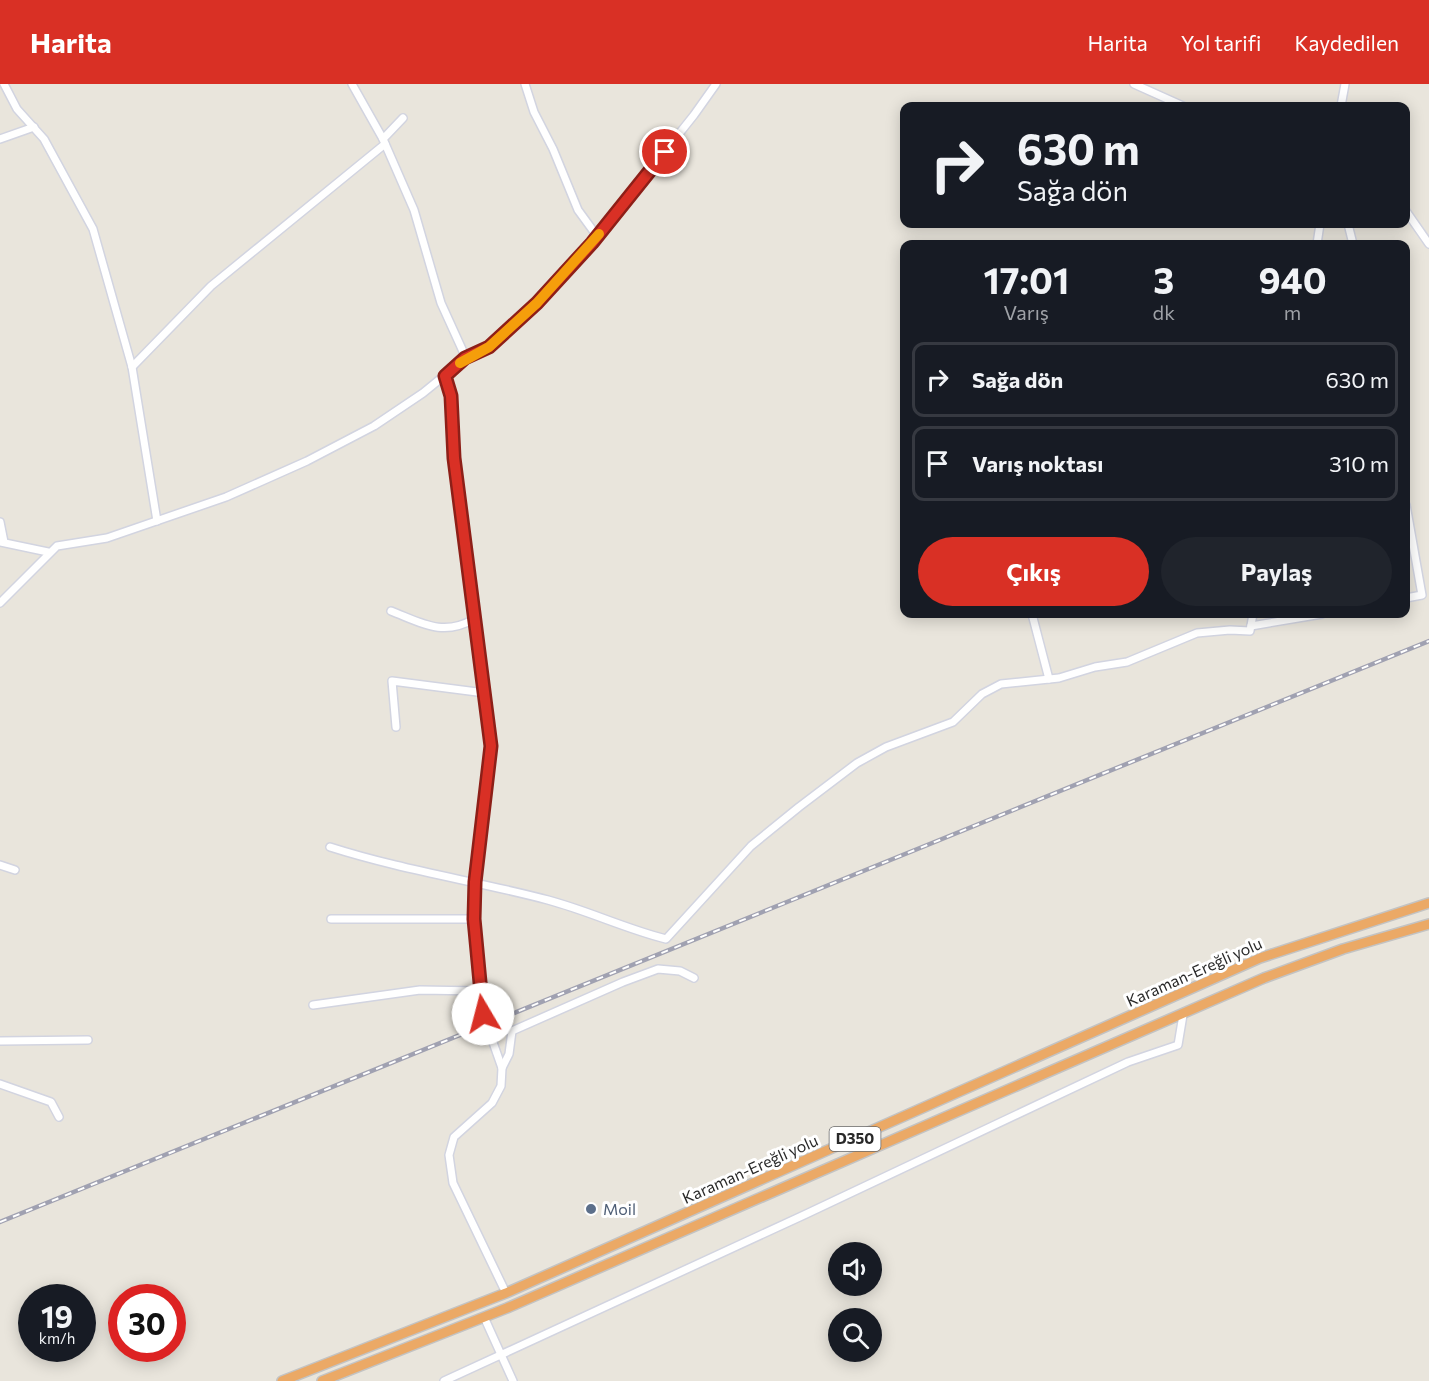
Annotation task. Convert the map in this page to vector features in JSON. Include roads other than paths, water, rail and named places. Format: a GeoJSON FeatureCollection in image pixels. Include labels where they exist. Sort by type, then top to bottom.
{"type":"FeatureCollection","features":[{"type":"Feature","properties":{"kind":"highway","name":"Karaman-Ereğli yolu"},"geometry":{"type":"LineString","coordinates":[[282,1381],[506,1293],[1260,958],[1429,903]]}},
{"type":"Feature","properties":{"kind":"highway","name":"Karaman-Ereğli yolu"},"geometry":{"type":"LineString","coordinates":[[322,1381],[484,1317],[1264,978],[1343,949],[1429,924]]}},
{"type":"Feature","properties":{"kind":"street"},"geometry":{"type":"LineString","coordinates":[[4,84],[16,109],[44,139],[93,229],[132,367],[157,521]]}},
{"type":"Feature","properties":{"kind":"street"},"geometry":{"type":"LineString","coordinates":[[352,84],[384,142],[414,210],[441,303],[465,358]]}},
{"type":"Feature","properties":{"kind":"street"},"geometry":{"type":"LineString","coordinates":[[525,84],[534,112],[553,149],[578,210],[597,236]]}},
{"type":"Feature","properties":{"kind":"street"},"geometry":{"type":"LineString","coordinates":[[0,603],[48,552],[57,546],[107,538],[157,521],[226,497],[307,461],[374,426],[445,376],[465,358],[489,347],[537,303],[597,236],[716,84]]}},
{"type":"Feature","properties":{"kind":"street"},"geometry":{"type":"LineString","coordinates":[[1134,84],[1174,102]]}},
{"type":"Feature","properties":{"kind":"street"},"geometry":{"type":"LineString","coordinates":[[1342,102],[1345,84]]}},
{"type":"Feature","properties":{"kind":"street"},"geometry":{"type":"LineString","coordinates":[[132,367],[211,286],[384,142],[403,118]]}},
{"type":"Feature","properties":{"kind":"street"},"geometry":{"type":"LineString","coordinates":[[0,140],[34,127]]}},
{"type":"Feature","properties":{"kind":"street"},"geometry":{"type":"LineString","coordinates":[[1410,217],[1429,244]]}},
{"type":"Feature","properties":{"kind":"street"},"geometry":{"type":"LineString","coordinates":[[445,376],[451,396],[454,458],[491,746],[475,882],[474,919],[483,1014],[502,1068],[501,1086],[492,1103],[454,1137],[449,1155],[453,1183],[506,1293]]}},
{"type":"Feature","properties":{"kind":"street"},"geometry":{"type":"LineString","coordinates":[[0,522],[2,542],[48,552]]}},
{"type":"Feature","properties":{"kind":"street"},"geometry":{"type":"LineString","coordinates":[[1410,528],[1422,595],[1410,597]]}},
{"type":"Feature","properties":{"kind":"street"},"geometry":{"type":"LineString","coordinates":[[391,611],[447,629],[460,627],[474,619]]}},
{"type":"Feature","properties":{"kind":"street"},"geometry":{"type":"LineString","coordinates":[[1033,618],[1049,679]]}},
{"type":"Feature","properties":{"kind":"street"},"geometry":{"type":"LineString","coordinates":[[1250,629],[1252,618]]}},
{"type":"Feature","properties":{"kind":"street"},"geometry":{"type":"LineString","coordinates":[[330,847],[385,864],[475,882],[571,907],[666,939],[751,846],[857,763],[886,747],[953,722],[982,694],[1001,684],[1049,679],[1095,667],[1127,662],[1197,633],[1250,629],[1303,618]]}},
{"type":"Feature","properties":{"kind":"street"},"geometry":{"type":"LineString","coordinates":[[396,727],[392,681],[485,693]]}},
{"type":"Feature","properties":{"kind":"street"},"geometry":{"type":"LineString","coordinates":[[0,865],[15,870]]}},
{"type":"Feature","properties":{"kind":"street"},"geometry":{"type":"LineString","coordinates":[[331,919],[474,919]]}},
{"type":"Feature","properties":{"kind":"street"},"geometry":{"type":"LineString","coordinates":[[502,1068],[509,1054],[512,1031],[658,969],[680,971],[694,978]]}},
{"type":"Feature","properties":{"kind":"street"},"geometry":{"type":"LineString","coordinates":[[313,1005],[420,990],[480,991]]}},
{"type":"Feature","properties":{"kind":"street"},"geometry":{"type":"LineString","coordinates":[[444,1381],[815,1210],[1128,1062],[1178,1044],[1183,1015]]}},
{"type":"Feature","properties":{"kind":"street"},"geometry":{"type":"LineString","coordinates":[[0,1041],[88,1040]]}},
{"type":"Feature","properties":{"kind":"street"},"geometry":{"type":"LineString","coordinates":[[0,1084],[51,1102],[59,1117]]}},
{"type":"Feature","properties":{"kind":"street"},"geometry":{"type":"LineString","coordinates":[[484,1317],[513,1381]]}},
{"type":"Feature","properties":{"kind":"railway"},"geometry":{"type":"LineString","coordinates":[[0,1222],[1429,641]]}},
{"type":"Feature","properties":{"kind":"place","name":"Moil"},"geometry":{"type":"Point","coordinates":[591,1209]}}]}
